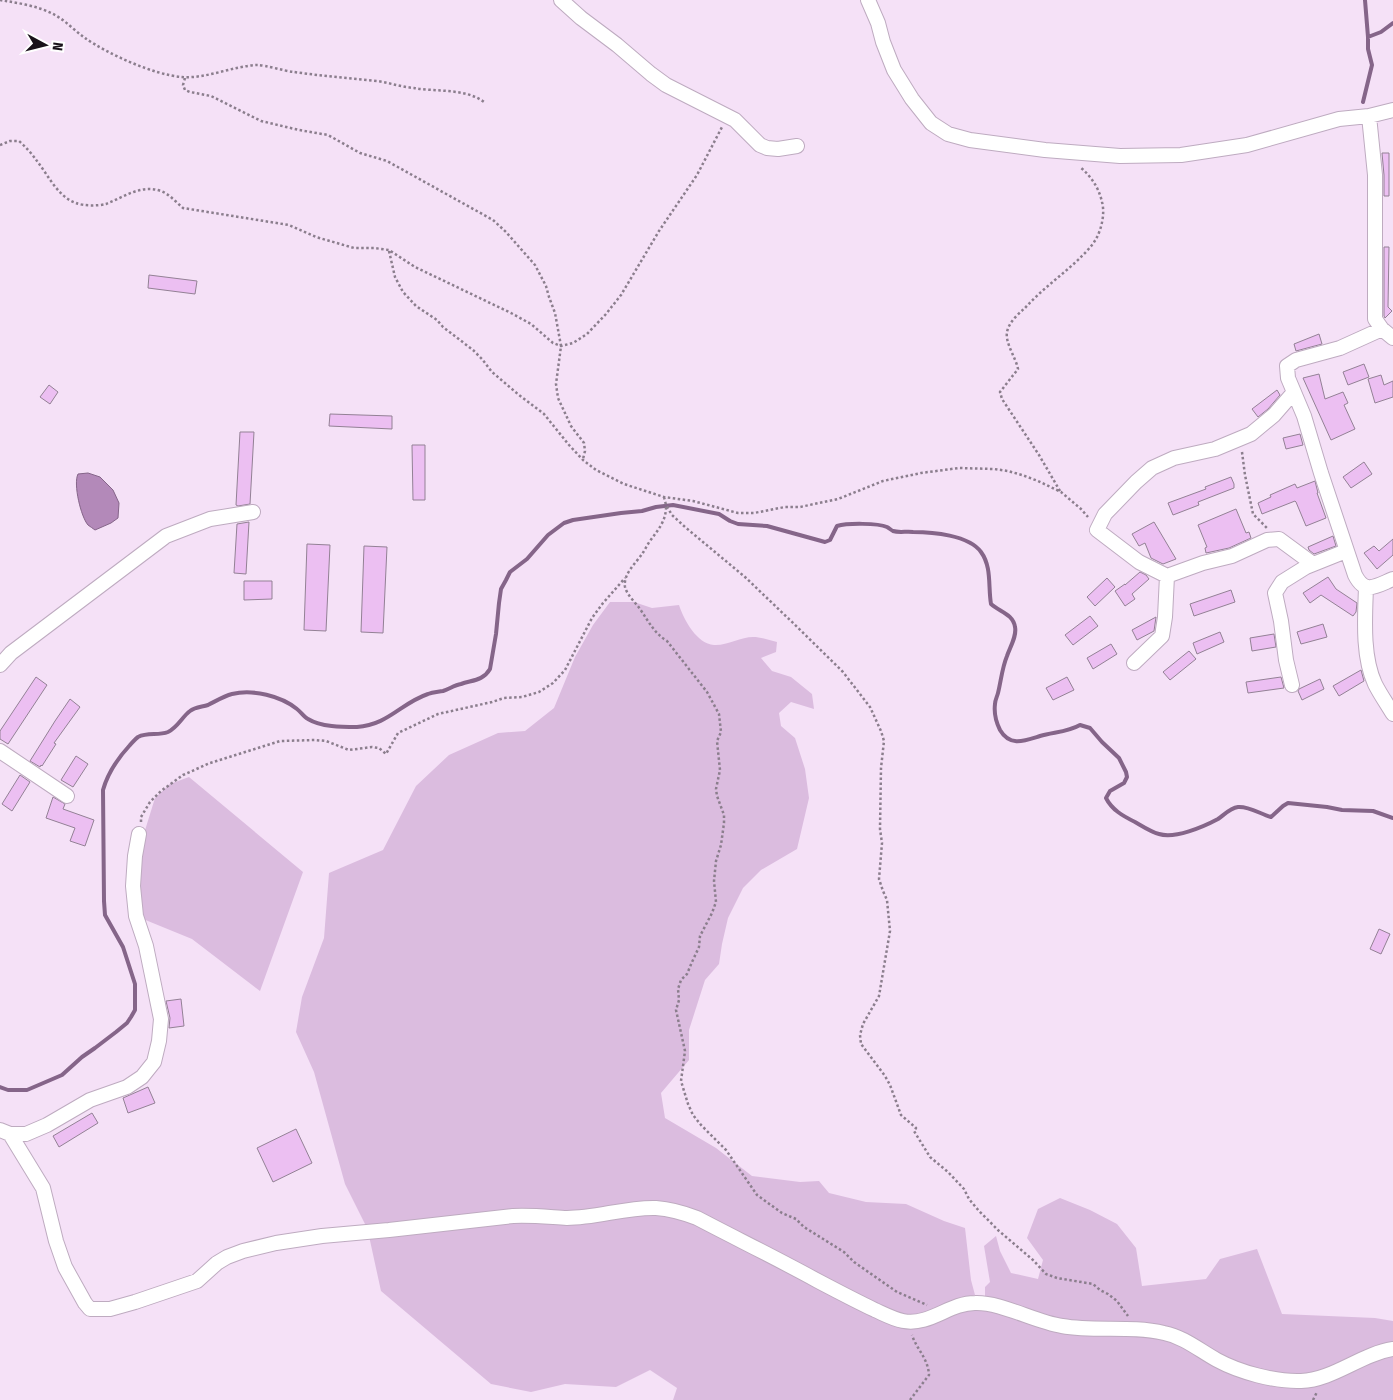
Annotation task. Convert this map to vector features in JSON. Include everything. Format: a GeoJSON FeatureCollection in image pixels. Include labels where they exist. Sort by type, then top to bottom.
{"type":"FeatureCollection","features":[{"type":"Feature","properties":{"kind":"street"},"geometry":{"type":"LineString","coordinates":[[561,0],[580,18],[617,44],[666,85],[735,120],[760,145],[778,149],[797,146]]}},
{"type":"Feature","properties":{"kind":"street"},"geometry":{"type":"LineString","coordinates":[[868,0],[894,70],[912,99],[932,122],[948,134],[970,140],[1045,150],[1120,156],[1181,156],[1247,144],[1339,119],[1370,116],[1393,110]]}},
{"type":"Feature","properties":{"kind":"street"},"geometry":{"type":"LineString","coordinates":[[1370,116],[1374,175],[1375,319],[1382,329],[1393,338]]}},
{"type":"Feature","properties":{"kind":"street"},"geometry":{"type":"LineString","coordinates":[[1382,329],[1340,348],[1296,360],[1286,366],[1288,378],[1304,416],[1320,473],[1359,584],[1366,587],[1376,586],[1393,579]]}},
{"type":"Feature","properties":{"kind":"street"},"geometry":{"type":"LineString","coordinates":[[1294,392],[1274,415],[1252,434],[1215,449],[1174,458],[1152,468],[1105,514],[1096,530],[1139,562],[1168,576],[1203,563],[1232,556],[1267,540],[1279,539],[1314,564]]}},
{"type":"Feature","properties":{"kind":"street"},"geometry":{"type":"LineString","coordinates":[[0,665],[11,653],[166,536],[210,519],[252,512]]}},
{"type":"Feature","properties":{"kind":"street"},"geometry":{"type":"LineString","coordinates":[[1292,685],[1275,593],[1282,582],[1306,567],[1346,551]]}},
{"type":"Feature","properties":{"kind":"street"},"geometry":{"type":"LineString","coordinates":[[1134,663],[1162,636],[1168,576]]}},
{"type":"Feature","properties":{"kind":"street"},"geometry":{"type":"LineString","coordinates":[[1366,587],[1365,626],[1368,662],[1374,683],[1393,714]]}},
{"type":"Feature","properties":{"kind":"street"},"geometry":{"type":"LineString","coordinates":[[0,751],[67,796]]}},
{"type":"Feature","properties":{"kind":"street"},"geometry":{"type":"LineString","coordinates":[[5,1132],[26,1134],[47,1125],[90,1100],[127,1087],[142,1077],[154,1062],[159,1041],[160,1019],[146,946],[136,916],[133,886],[139,834]]}},
{"type":"Feature","properties":{"kind":"street"},"geometry":{"type":"LineString","coordinates":[[5,1132],[43,1188],[56,1241],[65,1267],[85,1304],[90,1309],[110,1309],[197,1281],[217,1263],[227,1257],[276,1243],[322,1236],[513,1216],[527,1215],[568,1218],[657,1208],[697,1218],[852,1299],[894,1318],[911,1322],[929,1319],[959,1306],[976,1303],[1003,1308],[1050,1324],[1065,1327],[1137,1329],[1164,1333],[1182,1338],[1217,1360],[1243,1371],[1301,1381],[1317,1378],[1393,1349]]}},
{"type":"Feature","properties":{"kind":"path"},"geometry":{"type":"LineString","coordinates":[[0,0],[54,14],[85,38],[105,49],[157,72],[171,76],[185,78],[258,65],[295,73],[446,91],[476,96],[484,102]]}},
{"type":"Feature","properties":{"kind":"path"},"geometry":{"type":"LineString","coordinates":[[185,78],[183,85],[185,90],[211,96],[261,121],[328,135],[360,153],[387,161],[493,220],[506,232],[535,265],[546,286],[548,297],[555,313],[560,346],[556,384],[558,398],[571,426],[584,443],[583,460]]}},
{"type":"Feature","properties":{"kind":"path"},"geometry":{"type":"LineString","coordinates":[[0,145],[10,141],[19,141],[28,150],[63,197],[76,204],[105,204],[148,188],[162,191],[183,208],[289,225],[316,237],[354,248],[389,250],[415,267],[531,324],[552,343],[560,346],[573,343],[587,334],[621,295],[673,208],[697,175],[728,116]]}},
{"type":"Feature","properties":{"kind":"path"},"geometry":{"type":"LineString","coordinates":[[1061,492],[1002,399],[1000,392],[1018,369],[1007,333],[1014,319],[1088,250],[1096,239],[1101,224],[1104,209],[1100,194],[1095,183],[1086,172],[1074,163]]}},
{"type":"Feature","properties":{"kind":"path"},"geometry":{"type":"LineString","coordinates":[[389,250],[395,277],[403,292],[416,306],[473,350],[492,372],[544,414],[583,460],[596,470],[624,484],[664,497],[738,513],[754,513],[785,507],[800,507],[838,499],[883,481],[921,474],[959,468],[994,469],[1008,471],[1038,481],[1061,492],[1081,509],[1090,519],[1096,530]]}},
{"type":"Feature","properties":{"kind":"path"},"geometry":{"type":"LineString","coordinates":[[1240,438],[1253,514],[1279,539]]}},
{"type":"Feature","properties":{"kind":"path"},"geometry":{"type":"LineString","coordinates":[[139,834],[141,817],[150,802],[177,778],[200,767],[280,741],[326,741],[349,750],[379,748],[386,754],[398,733],[438,714],[504,698],[522,697],[539,692],[565,670],[592,618],[626,577],[631,567],[644,552],[663,523],[666,513],[664,497]]}},
{"type":"Feature","properties":{"kind":"path"},"geometry":{"type":"LineString","coordinates":[[666,505],[672,515],[684,527],[745,577],[842,672],[870,707],[881,731],[884,741],[881,768],[880,829],[882,843],[880,879],[887,900],[890,931],[878,996],[863,1024],[860,1035],[861,1044],[890,1085],[901,1115],[916,1128],[914,1132],[930,1157],[964,1189],[969,1199],[999,1231],[1033,1260],[1046,1274],[1057,1278],[1093,1284],[1117,1301],[1137,1329]]}},
{"type":"Feature","properties":{"kind":"path"},"geometry":{"type":"LineString","coordinates":[[626,577],[625,585],[628,593],[641,610],[648,624],[659,636],[667,641],[702,685],[719,714],[720,732],[717,741],[720,770],[716,796],[724,815],[724,823],[721,845],[716,861],[714,881],[716,902],[700,936],[696,955],[678,989],[676,1010],[685,1051],[681,1081],[688,1104],[697,1120],[726,1150],[757,1194],[768,1204],[796,1219],[804,1227],[844,1252],[854,1262],[897,1292],[929,1306],[941,1314]]}},
{"type":"Feature","properties":{"kind":"path"},"geometry":{"type":"LineString","coordinates":[[910,1400],[929,1375],[929,1366],[910,1331],[911,1322]]}},
{"type":"Feature","properties":{"kind":"shaded area"},"geometry":{"type":"Polygon","coordinates":[[[88,473],[100,477],[113,490],[119,503],[118,518],[95,530],[85,521],[80,508],[76,485],[78,474],[88,473]]]}},
{"type":"Feature","properties":{"kind":"shaded area"},"geometry":{"type":"Polygon","coordinates":[[[610,602],[634,602],[652,608],[679,605],[692,630],[708,644],[719,645],[753,637],[777,642],[776,652],[761,658],[772,671],[791,677],[812,694],[814,709],[791,702],[779,713],[781,726],[795,738],[805,769],[809,798],[797,849],[761,870],[743,888],[728,918],[719,964],[705,980],[689,1030],[689,1060],[661,1093],[665,1118],[716,1148],[752,1176],[800,1182],[819,1181],[829,1193],[866,1202],[906,1204],[965,1228],[971,1280],[975,1295],[960,1300],[928,1317],[905,1318],[654,1203],[617,1204],[572,1215],[367,1228],[345,1184],[314,1072],[296,1032],[302,997],[324,938],[329,873],[383,850],[416,786],[449,755],[498,733],[525,731],[554,708],[575,657],[593,625],[610,602]]]}},
{"type":"Feature","properties":{"kind":"shaded area"},"geometry":{"type":"Polygon","coordinates":[[[189,777],[303,872],[260,991],[192,939],[143,919],[136,894],[142,840],[155,798],[170,784],[189,777]]]}},
{"type":"Feature","properties":{"kind":"shaded area"},"geometry":{"type":"Polygon","coordinates":[[[1060,1198],[1090,1210],[1117,1224],[1136,1248],[1142,1286],[1206,1279],[1220,1259],[1257,1249],[1282,1314],[1375,1318],[1393,1321],[1393,1400],[673,1400],[677,1388],[650,1370],[616,1387],[565,1384],[531,1392],[491,1384],[381,1291],[369,1236],[518,1219],[659,1212],[693,1220],[903,1325],[985,1302],[985,1287],[990,1282],[984,1246],[996,1236],[1000,1251],[1011,1273],[1038,1279],[1043,1260],[1027,1238],[1038,1209],[1060,1198]]]}},
{"type":"Feature","properties":{"kind":"building"},"geometry":{"type":"Polygon","coordinates":[[[1382,153],[1389,153],[1389,196],[1384,196],[1382,153]]]}},
{"type":"Feature","properties":{"kind":"building"},"geometry":{"type":"Polygon","coordinates":[[[1384,247],[1389,247],[1388,307],[1392,311],[1385,318],[1384,316],[1384,247]]]}},
{"type":"Feature","properties":{"kind":"building"},"geometry":{"type":"Polygon","coordinates":[[[149,275],[197,281],[195,294],[148,288],[149,275]]]}},
{"type":"Feature","properties":{"kind":"building"},"geometry":{"type":"Polygon","coordinates":[[[1319,334],[1322,344],[1296,351],[1294,344],[1319,334]]]}},
{"type":"Feature","properties":{"kind":"building"},"geometry":{"type":"Polygon","coordinates":[[[1364,364],[1369,377],[1348,385],[1343,372],[1364,364]]]}},
{"type":"Feature","properties":{"kind":"building"},"geometry":{"type":"Polygon","coordinates":[[[1319,374],[1325,399],[1343,392],[1348,403],[1344,405],[1355,429],[1331,440],[1303,378],[1319,374]]]}},
{"type":"Feature","properties":{"kind":"building"},"geometry":{"type":"Polygon","coordinates":[[[1381,375],[1384,385],[1393,381],[1393,397],[1375,403],[1368,379],[1381,375]]]}},
{"type":"Feature","properties":{"kind":"building"},"geometry":{"type":"Polygon","coordinates":[[[49,385],[58,392],[50,404],[40,397],[49,385]]]}},
{"type":"Feature","properties":{"kind":"building"},"geometry":{"type":"Polygon","coordinates":[[[1277,390],[1280,395],[1258,417],[1252,409],[1277,390]]]}},
{"type":"Feature","properties":{"kind":"building"},"geometry":{"type":"Polygon","coordinates":[[[330,414],[392,416],[392,429],[329,426],[330,414]]]}},
{"type":"Feature","properties":{"kind":"building"},"geometry":{"type":"Polygon","coordinates":[[[240,432],[254,432],[250,504],[238,506],[236,505],[240,432]]]}},
{"type":"Feature","properties":{"kind":"building"},"geometry":{"type":"Polygon","coordinates":[[[1300,434],[1303,445],[1286,449],[1283,438],[1300,434]]]}},
{"type":"Feature","properties":{"kind":"building"},"geometry":{"type":"Polygon","coordinates":[[[412,445],[425,445],[425,500],[413,500],[412,445]]]}},
{"type":"Feature","properties":{"kind":"building"},"geometry":{"type":"Polygon","coordinates":[[[1364,462],[1372,474],[1351,488],[1343,477],[1364,462]]]}},
{"type":"Feature","properties":{"kind":"building"},"geometry":{"type":"Polygon","coordinates":[[[1231,477],[1234,488],[1198,502],[1199,505],[1173,515],[1168,503],[1206,489],[1205,487],[1231,477]]]}},
{"type":"Feature","properties":{"kind":"building"},"geometry":{"type":"Polygon","coordinates":[[[1315,481],[1317,493],[1326,518],[1306,526],[1295,501],[1262,514],[1258,503],[1271,497],[1270,495],[1295,484],[1297,488],[1315,481]]]}},
{"type":"Feature","properties":{"kind":"building"},"geometry":{"type":"Polygon","coordinates":[[[1236,509],[1246,533],[1249,532],[1251,538],[1229,548],[1206,553],[1205,548],[1207,547],[1198,525],[1236,509]]]}},
{"type":"Feature","properties":{"kind":"building"},"geometry":{"type":"Polygon","coordinates":[[[249,522],[246,574],[234,573],[237,524],[249,522]]]}},
{"type":"Feature","properties":{"kind":"building"},"geometry":{"type":"Polygon","coordinates":[[[1154,522],[1176,559],[1163,564],[1151,558],[1145,543],[1139,546],[1132,534],[1154,522]]]}},
{"type":"Feature","properties":{"kind":"building"},"geometry":{"type":"Polygon","coordinates":[[[1333,536],[1336,546],[1314,554],[1309,550],[1308,547],[1333,536]]]}},
{"type":"Feature","properties":{"kind":"building"},"geometry":{"type":"Polygon","coordinates":[[[1393,539],[1393,555],[1377,569],[1364,553],[1374,546],[1379,551],[1393,539]]]}},
{"type":"Feature","properties":{"kind":"building"},"geometry":{"type":"Polygon","coordinates":[[[307,544],[330,545],[326,631],[304,630],[307,544]]]}},
{"type":"Feature","properties":{"kind":"building"},"geometry":{"type":"Polygon","coordinates":[[[364,546],[387,547],[383,633],[361,632],[364,546]]]}},
{"type":"Feature","properties":{"kind":"building"},"geometry":{"type":"Polygon","coordinates":[[[1140,572],[1149,579],[1132,594],[1135,599],[1125,606],[1115,591],[1140,572]]]}},
{"type":"Feature","properties":{"kind":"building"},"geometry":{"type":"Polygon","coordinates":[[[1328,577],[1336,589],[1357,603],[1356,612],[1353,616],[1321,595],[1310,603],[1303,593],[1328,577]]]}},
{"type":"Feature","properties":{"kind":"building"},"geometry":{"type":"Polygon","coordinates":[[[1107,578],[1115,587],[1095,606],[1087,597],[1107,578]]]}},
{"type":"Feature","properties":{"kind":"building"},"geometry":{"type":"Polygon","coordinates":[[[244,581],[272,581],[272,599],[244,600],[244,581]]]}},
{"type":"Feature","properties":{"kind":"building"},"geometry":{"type":"Polygon","coordinates":[[[1231,590],[1235,602],[1194,616],[1190,604],[1231,590]]]}},
{"type":"Feature","properties":{"kind":"building"},"geometry":{"type":"Polygon","coordinates":[[[1090,616],[1098,626],[1073,645],[1065,635],[1090,616]]]}},
{"type":"Feature","properties":{"kind":"building"},"geometry":{"type":"Polygon","coordinates":[[[1156,617],[1154,631],[1137,640],[1132,630],[1156,617]]]}},
{"type":"Feature","properties":{"kind":"building"},"geometry":{"type":"Polygon","coordinates":[[[1323,624],[1327,637],[1301,644],[1297,632],[1323,624]]]}},
{"type":"Feature","properties":{"kind":"building"},"geometry":{"type":"Polygon","coordinates":[[[1220,632],[1224,642],[1197,654],[1193,643],[1220,632]]]}},
{"type":"Feature","properties":{"kind":"building"},"geometry":{"type":"Polygon","coordinates":[[[1274,634],[1276,647],[1252,651],[1250,638],[1274,634]]]}},
{"type":"Feature","properties":{"kind":"building"},"geometry":{"type":"Polygon","coordinates":[[[1111,644],[1117,654],[1093,669],[1087,658],[1111,644]]]}},
{"type":"Feature","properties":{"kind":"building"},"geometry":{"type":"Polygon","coordinates":[[[1189,651],[1196,659],[1170,680],[1163,672],[1189,651]]]}},
{"type":"Feature","properties":{"kind":"building"},"geometry":{"type":"Polygon","coordinates":[[[1361,670],[1364,681],[1339,696],[1333,686],[1361,670]]]}},
{"type":"Feature","properties":{"kind":"building"},"geometry":{"type":"Polygon","coordinates":[[[36,677],[47,685],[8,744],[0,739],[0,731],[36,677]]]}},
{"type":"Feature","properties":{"kind":"building"},"geometry":{"type":"Polygon","coordinates":[[[1067,677],[1074,690],[1053,700],[1046,688],[1067,677]]]}},
{"type":"Feature","properties":{"kind":"building"},"geometry":{"type":"Polygon","coordinates":[[[1281,677],[1284,688],[1248,693],[1246,682],[1281,677]]]}},
{"type":"Feature","properties":{"kind":"building"},"geometry":{"type":"Polygon","coordinates":[[[1320,679],[1324,689],[1302,700],[1299,689],[1320,679]]]}},
{"type":"Feature","properties":{"kind":"building"},"geometry":{"type":"Polygon","coordinates":[[[70,699],[80,707],[54,743],[56,744],[40,767],[30,761],[70,699]]]}},
{"type":"Feature","properties":{"kind":"building"},"geometry":{"type":"Polygon","coordinates":[[[76,756],[88,764],[73,787],[61,780],[76,756]]]}},
{"type":"Feature","properties":{"kind":"building"},"geometry":{"type":"Polygon","coordinates":[[[20,775],[30,782],[12,811],[2,804],[20,775]]]}},
{"type":"Feature","properties":{"kind":"building"},"geometry":{"type":"Polygon","coordinates":[[[53,797],[65,804],[63,809],[94,820],[85,846],[70,841],[75,828],[46,818],[53,797]]]}},
{"type":"Feature","properties":{"kind":"building"},"geometry":{"type":"Polygon","coordinates":[[[1379,929],[1390,934],[1381,954],[1370,949],[1379,929]]]}},
{"type":"Feature","properties":{"kind":"building"},"geometry":{"type":"Polygon","coordinates":[[[181,999],[184,1026],[169,1028],[170,1018],[166,1001],[181,999]]]}},
{"type":"Feature","properties":{"kind":"building"},"geometry":{"type":"Polygon","coordinates":[[[148,1087],[155,1103],[128,1113],[123,1098],[148,1087]]]}},
{"type":"Feature","properties":{"kind":"building"},"geometry":{"type":"Polygon","coordinates":[[[92,1113],[98,1123],[59,1147],[53,1136],[92,1113]]]}},
{"type":"Feature","properties":{"kind":"building"},"geometry":{"type":"Polygon","coordinates":[[[296,1129],[312,1163],[273,1182],[257,1148],[296,1129]]]}},
{"type":"Feature","properties":{"kind":"waterway"},"geometry":{"type":"LineString","coordinates":[[1363,102],[1372,65],[1368,49],[1365,0]]}},
{"type":"Feature","properties":{"kind":"waterway"},"geometry":{"type":"LineString","coordinates":[[1368,37],[1381,32],[1393,23]]}},
{"type":"Feature","properties":{"kind":"waterway"},"geometry":{"type":"LineString","coordinates":[[0,1087],[8,1090],[27,1090],[62,1075],[82,1057],[127,1023],[135,1010],[135,984],[123,947],[105,915],[103,790],[121,755],[138,737],[168,732],[187,713],[196,708],[208,705],[232,694],[249,692],[283,700],[307,718],[319,724],[357,727],[386,718],[428,694],[481,678],[490,669],[501,589],[510,572],[527,559],[548,535],[564,523],[573,520],[673,505],[719,514],[738,524],[767,526],[825,542],[830,540],[837,526],[855,524],[877,525],[887,527],[895,532],[930,533],[959,538],[975,546],[981,552],[987,564],[991,604],[1009,616],[1015,627],[1014,638],[1004,665],[995,703],[997,724],[1000,730],[1008,739],[1018,741],[1066,731],[1080,725],[1090,728],[1119,758],[1126,772],[1127,777],[1124,783],[1110,791],[1106,798],[1111,806],[1122,815],[1153,832],[1166,835],[1181,834],[1197,829],[1238,807],[1250,809],[1271,817],[1288,803],[1342,810],[1373,811],[1393,818]]}}]}
